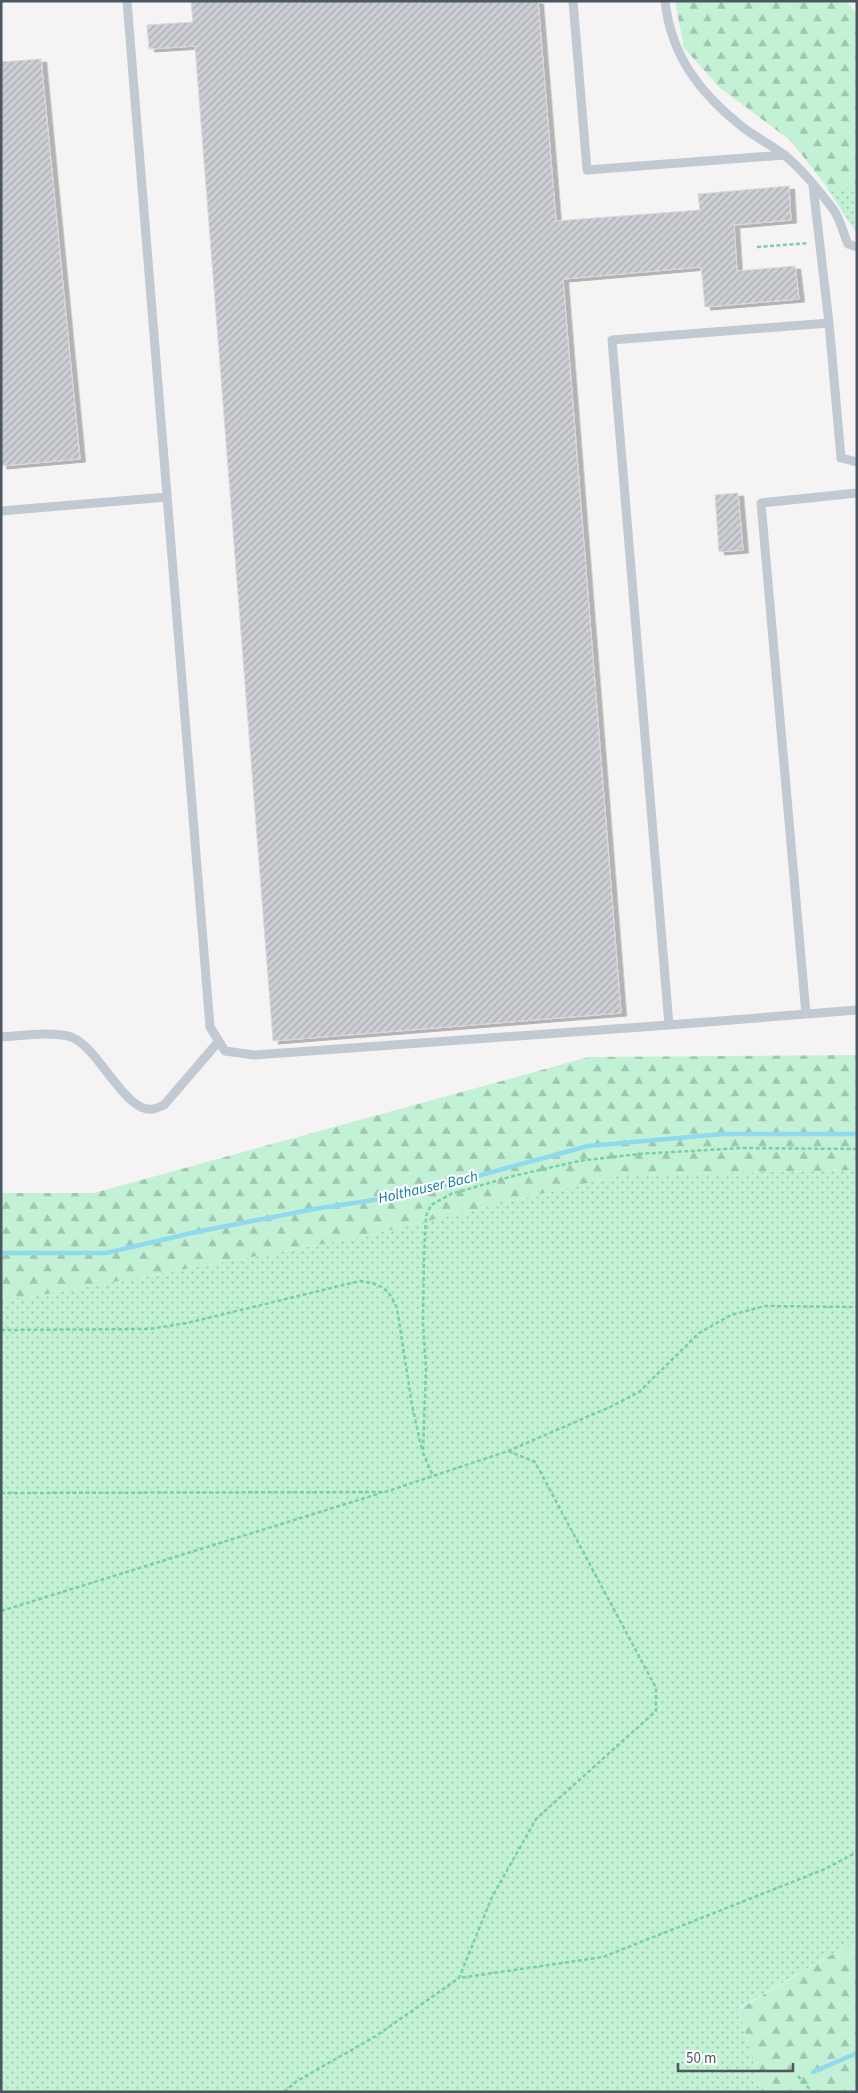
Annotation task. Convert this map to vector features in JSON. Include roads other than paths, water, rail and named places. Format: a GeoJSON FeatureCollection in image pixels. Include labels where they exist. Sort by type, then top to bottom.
{"type":"FeatureCollection","features":[{"type":"Feature","properties":{"kind":"lane"},"geometry":{"type":"LineString","coordinates":[[127,1],[210,1027],[225,1051],[254,1055],[669,1026],[857,1010]]}},
{"type":"Feature","properties":{"kind":"lane"},"geometry":{"type":"LineString","coordinates":[[573,1],[587,170],[785,155]]}},
{"type":"Feature","properties":{"kind":"lane"},"geometry":{"type":"LineString","coordinates":[[665,1],[673,41],[685,66],[715,103],[741,126],[785,155],[834,210],[848,244],[857,247]]}},
{"type":"Feature","properties":{"kind":"lane"},"geometry":{"type":"LineString","coordinates":[[813,186],[829,323],[841,458],[857,462]]}},
{"type":"Feature","properties":{"kind":"lane"},"geometry":{"type":"LineString","coordinates":[[669,1026],[612,340],[829,323]]}},
{"type":"Feature","properties":{"kind":"lane"},"geometry":{"type":"LineString","coordinates":[[806,1014],[761,503],[857,493]]}},
{"type":"Feature","properties":{"kind":"lane"},"geometry":{"type":"LineString","coordinates":[[1,511],[167,497]]}},
{"type":"Feature","properties":{"kind":"lane"},"geometry":{"type":"LineString","coordinates":[[1,1037],[51,1035],[71,1037],[88,1049],[131,1100],[140,1107],[152,1109],[164,1104],[219,1041]]}},
{"type":"Feature","properties":{"kind":"waterway","name":"Holthauser Bach"},"geometry":{"type":"LineString","coordinates":[[1,1253],[106,1253],[196,1232],[314,1209],[407,1195],[588,1146],[723,1134],[857,1134]]}},
{"type":"Feature","properties":{"kind":"waterway"},"geometry":{"type":"LineString","coordinates":[[813,2072],[857,2053]]}}]}
